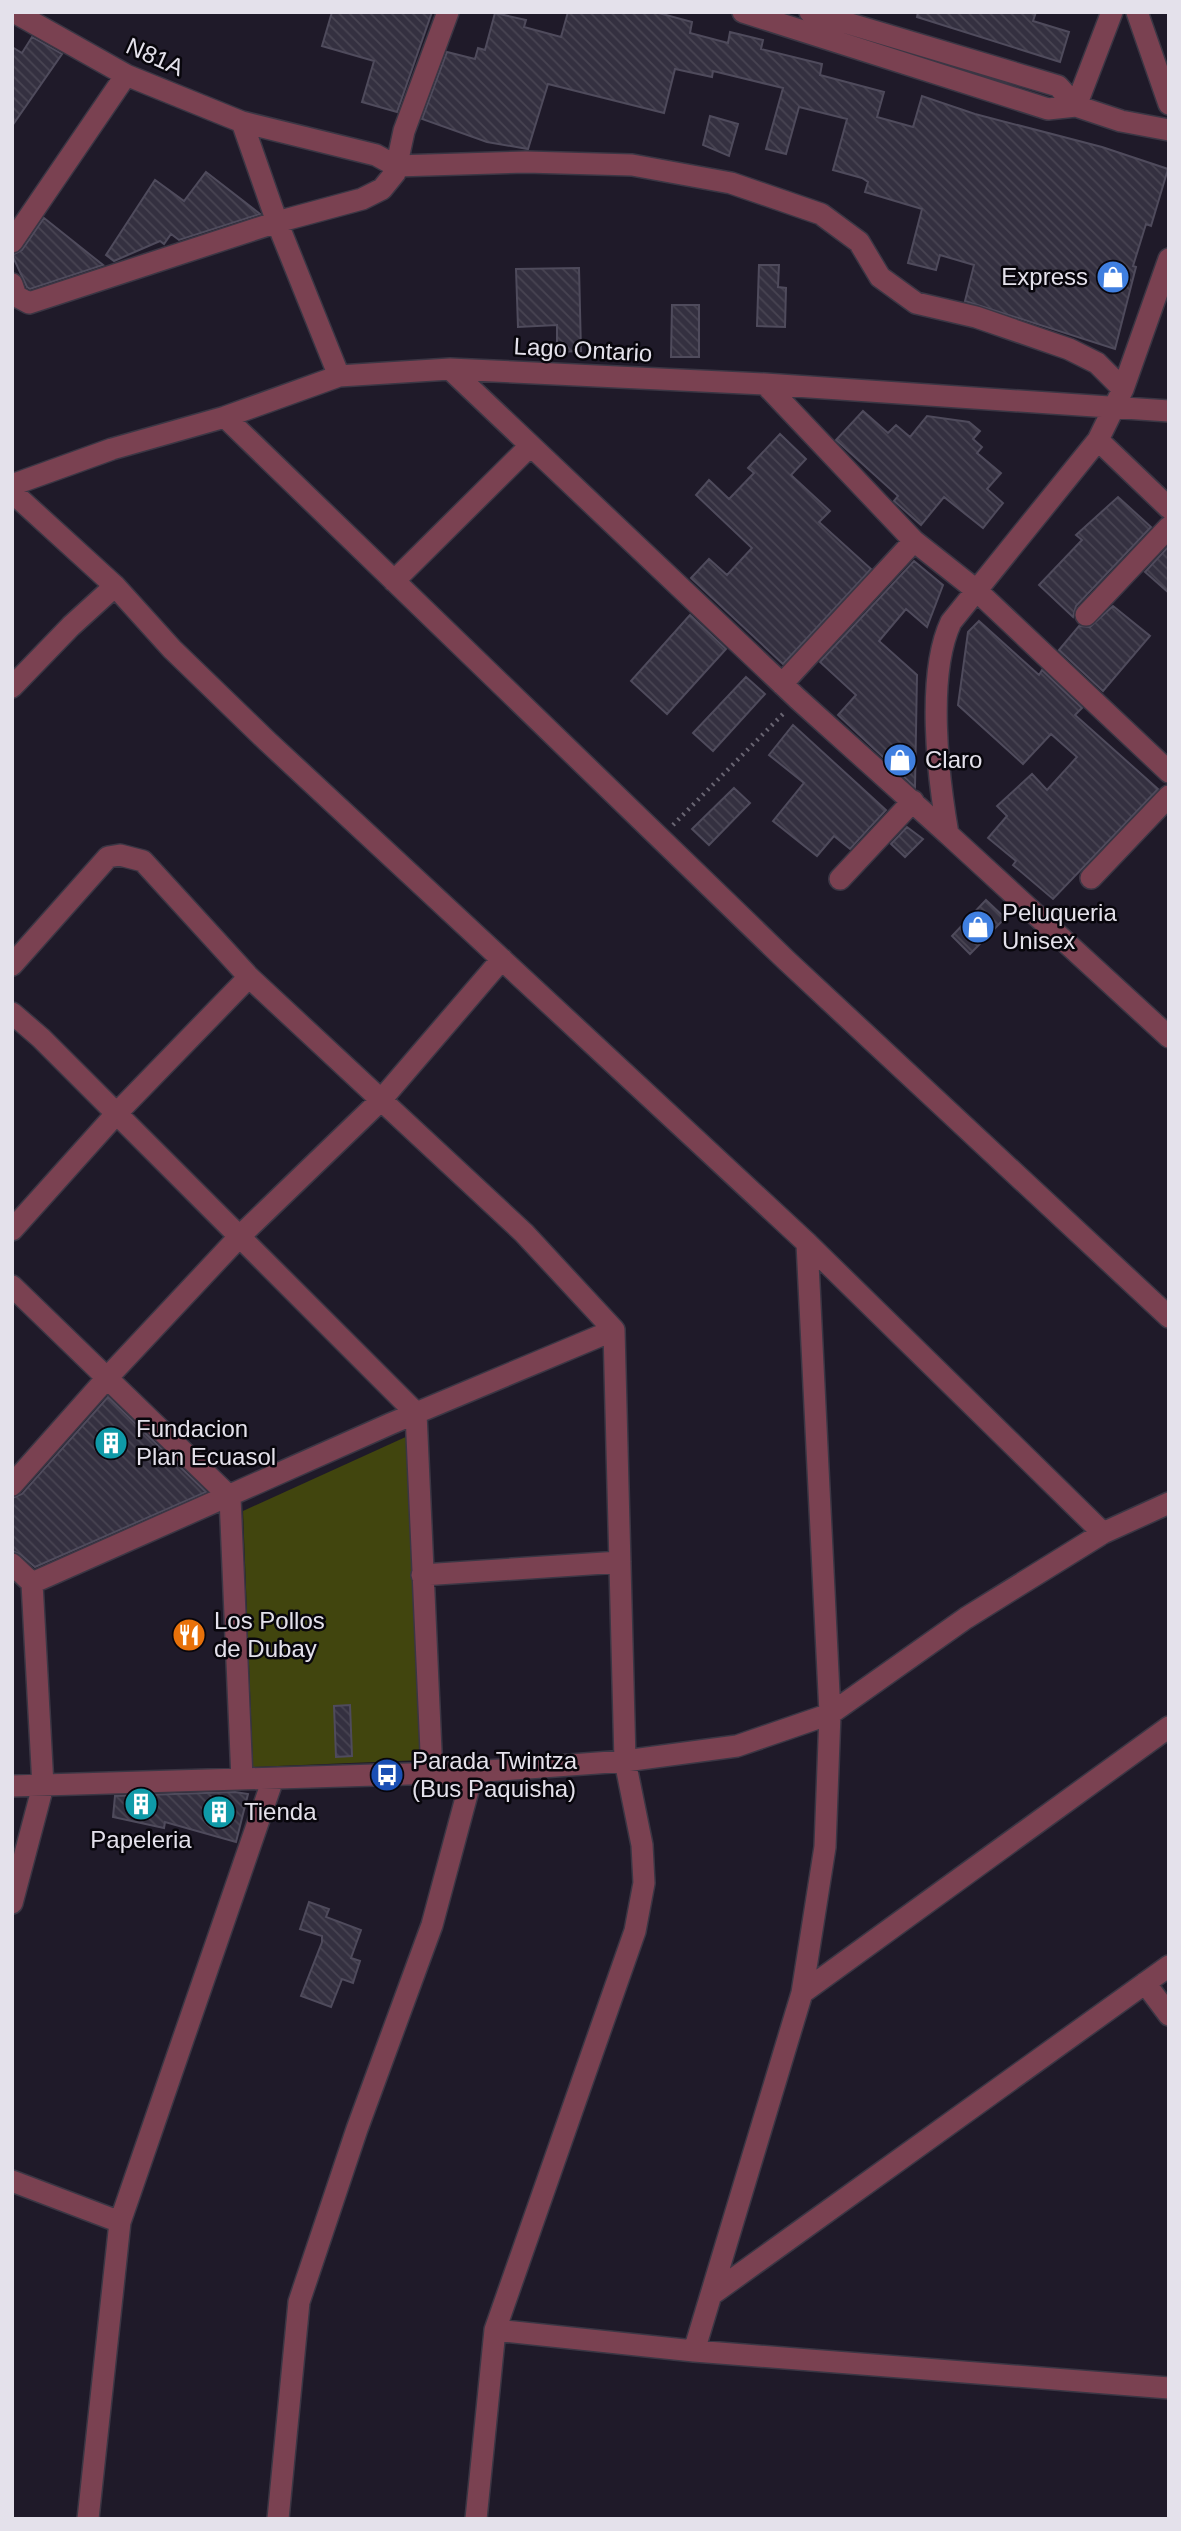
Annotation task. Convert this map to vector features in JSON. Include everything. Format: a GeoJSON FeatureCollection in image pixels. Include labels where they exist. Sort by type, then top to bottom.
{"type":"FeatureCollection","features":[{"type":"Feature","properties":{"kind":"street","name":"N81A"},"geometry":{"type":"LineString","coordinates":[[14,12],[126,75],[243,121],[376,155],[396,166]]}},
{"type":"Feature","properties":{"kind":"street"},"geometry":{"type":"LineString","coordinates":[[12,284],[16,296],[29,303],[277,222],[362,200],[382,189],[395,173],[404,131],[448,12]]}},
{"type":"Feature","properties":{"kind":"street"},"geometry":{"type":"LineString","coordinates":[[743,12],[1048,109],[1076,106],[1121,121],[1169,130]]}},
{"type":"Feature","properties":{"kind":"street"},"geometry":{"type":"LineString","coordinates":[[810,12],[848,19],[1058,86],[1076,106]]}},
{"type":"Feature","properties":{"kind":"street"},"geometry":{"type":"LineString","coordinates":[[1076,106],[1111,12]]}},
{"type":"Feature","properties":{"kind":"street"},"geometry":{"type":"LineString","coordinates":[[1137,12],[1169,104]]}},
{"type":"Feature","properties":{"kind":"street"},"geometry":{"type":"LineString","coordinates":[[12,242],[126,75]]}},
{"type":"Feature","properties":{"kind":"street"},"geometry":{"type":"LineString","coordinates":[[243,121],[277,222],[339,376]]}},
{"type":"Feature","properties":{"kind":"street"},"geometry":{"type":"LineString","coordinates":[[396,166],[526,162],[632,165],[731,183],[821,214],[859,242],[880,277],[916,303],[976,317],[1069,349],[1097,363],[1122,388]]}},
{"type":"Feature","properties":{"kind":"street"},"geometry":{"type":"LineString","coordinates":[[948,834],[940,792],[938,747],[940,653],[951,622],[1098,440],[1122,388],[1169,259]]}},
{"type":"Feature","properties":{"kind":"street"},"geometry":{"type":"LineString","coordinates":[[450,369],[798,699],[1169,1037]]}},
{"type":"Feature","properties":{"kind":"street","name":"Lago Ontario"},"geometry":{"type":"LineString","coordinates":[[12,485],[112,449],[225,417],[339,376],[450,369],[765,384],[1169,411]]}},
{"type":"Feature","properties":{"kind":"street"},"geometry":{"type":"LineString","coordinates":[[765,384],[915,541],[976,590],[1169,772]]}},
{"type":"Feature","properties":{"kind":"street"},"geometry":{"type":"LineString","coordinates":[[225,417],[660,838],[1169,1317]]}},
{"type":"Feature","properties":{"kind":"street"},"geometry":{"type":"LineString","coordinates":[[1098,440],[1169,508]]}},
{"type":"Feature","properties":{"kind":"street"},"geometry":{"type":"LineString","coordinates":[[394,580],[530,446]]}},
{"type":"Feature","properties":{"kind":"street"},"geometry":{"type":"LineString","coordinates":[[12,492],[115,586],[172,649],[248,723],[807,1242],[1103,1533]]}},
{"type":"Feature","properties":{"kind":"street"},"geometry":{"type":"LineString","coordinates":[[1086,615],[1169,527]]}},
{"type":"Feature","properties":{"kind":"street"},"geometry":{"type":"LineString","coordinates":[[782,684],[915,541]]}},
{"type":"Feature","properties":{"kind":"street"},"geometry":{"type":"LineString","coordinates":[[12,687],[71,626],[115,586]]}},
{"type":"Feature","properties":{"kind":"street"},"geometry":{"type":"LineString","coordinates":[[1091,878],[1169,796]]}},
{"type":"Feature","properties":{"kind":"street"},"geometry":{"type":"LineString","coordinates":[[841,879],[913,801]]}},
{"type":"Feature","properties":{"kind":"street"},"geometry":{"type":"LineString","coordinates":[[12,965],[108,857],[120,855],[144,861],[250,977],[524,1233],[614,1330],[625,1761],[642,1845],[644,1883],[635,1931],[495,2330],[476,2519]]}},
{"type":"Feature","properties":{"kind":"street"},"geometry":{"type":"LineString","coordinates":[[12,1485],[107,1378],[240,1236],[381,1100],[502,960]]}},
{"type":"Feature","properties":{"kind":"street"},"geometry":{"type":"LineString","coordinates":[[12,1230],[117,1113],[250,977]]}},
{"type":"Feature","properties":{"kind":"street"},"geometry":{"type":"LineString","coordinates":[[12,1013],[117,1113],[416,1413],[432,1774]]}},
{"type":"Feature","properties":{"kind":"street"},"geometry":{"type":"LineString","coordinates":[[694,2351],[802,1993],[825,1847],[830,1714],[807,1242]]}},
{"type":"Feature","properties":{"kind":"street"},"geometry":{"type":"LineString","coordinates":[[12,1286],[230,1497],[242,1779]]}},
{"type":"Feature","properties":{"kind":"street"},"geometry":{"type":"LineString","coordinates":[[32,1583],[416,1413],[614,1330]]}},
{"type":"Feature","properties":{"kind":"street"},"geometry":{"type":"LineString","coordinates":[[12,1786],[473,1772],[625,1761],[737,1746],[830,1714],[966,1618],[1103,1533],[1169,1503]]}},
{"type":"Feature","properties":{"kind":"street"},"geometry":{"type":"LineString","coordinates":[[422,1575],[620,1562]]}},
{"type":"Feature","properties":{"kind":"street"},"geometry":{"type":"LineString","coordinates":[[12,1564],[32,1583],[43,1786],[12,1903]]}},
{"type":"Feature","properties":{"kind":"street"},"geometry":{"type":"LineString","coordinates":[[802,1993],[1169,1727]]}},
{"type":"Feature","properties":{"kind":"street"},"geometry":{"type":"LineString","coordinates":[[278,2519],[299,2302],[357,2129],[432,1925],[473,1772]]}},
{"type":"Feature","properties":{"kind":"street"},"geometry":{"type":"LineString","coordinates":[[88,2519],[120,2222],[273,1779]]}},
{"type":"Feature","properties":{"kind":"street"},"geometry":{"type":"LineString","coordinates":[[711,2295],[1169,1966]]}},
{"type":"Feature","properties":{"kind":"street"},"geometry":{"type":"LineString","coordinates":[[1145,1983],[1169,2015]]}},
{"type":"Feature","properties":{"kind":"street"},"geometry":{"type":"LineString","coordinates":[[12,2180],[120,2222]]}},
{"type":"Feature","properties":{"kind":"street"},"geometry":{"type":"LineString","coordinates":[[495,2330],[694,2351],[1169,2388]]}},
{"type":"Feature","properties":{"kind":"path"},"geometry":{"type":"LineString","coordinates":[[660,838],[798,699]]}},
{"type":"Feature","properties":{"kind":"green space"},"geometry":{"type":"Polygon","coordinates":[[[410,1435],[423,1760],[253,1767],[243,1511],[410,1435]]]}},
{"type":"Feature","properties":{"kind":"building"},"geometry":{"type":"Polygon","coordinates":[[[332,12],[432,12],[397,112],[362,102],[374,61],[322,46],[332,12]]]}},
{"type":"Feature","properties":{"kind":"building"},"geometry":{"type":"Polygon","coordinates":[[[568,12],[655,12],[692,22],[690,33],[728,43],[730,32],[763,40],[761,49],[822,64],[820,75],[884,92],[877,117],[913,127],[922,96],[975,114],[1102,147],[1168,169],[1151,226],[1146,224],[1133,266],[1136,267],[1115,349],[965,301],[974,265],[940,255],[936,270],[908,263],[922,209],[865,192],[868,182],[833,170],[847,119],[799,107],[786,154],[766,149],[783,88],[713,71],[712,77],[675,69],[664,113],[548,84],[528,149],[487,142],[422,119],[447,52],[475,59],[478,48],[485,50],[495,13],[526,20],[524,27],[561,37],[568,12]]]}},
{"type":"Feature","properties":{"kind":"building"},"geometry":{"type":"Polygon","coordinates":[[[918,12],[1036,12],[1033,21],[1069,32],[1060,62],[917,17],[918,12]]]}},
{"type":"Feature","properties":{"kind":"building"},"geometry":{"type":"Polygon","coordinates":[[[32,37],[62,54],[12,126],[12,47],[22,53],[32,37]]]}},
{"type":"Feature","properties":{"kind":"building"},"geometry":{"type":"Polygon","coordinates":[[[710,116],[738,124],[729,156],[703,145],[710,116]]]}},
{"type":"Feature","properties":{"kind":"building"},"geometry":{"type":"Polygon","coordinates":[[[206,172],[260,214],[179,240],[171,234],[164,244],[160,241],[114,261],[106,255],[155,180],[184,201],[206,172]]]}},
{"type":"Feature","properties":{"kind":"building"},"geometry":{"type":"Polygon","coordinates":[[[44,218],[103,265],[30,289],[27,287],[12,255],[22,250],[44,218]]]}},
{"type":"Feature","properties":{"kind":"building"},"geometry":{"type":"Polygon","coordinates":[[[759,265],[779,265],[778,287],[786,288],[785,327],[757,326],[759,265]]]}},
{"type":"Feature","properties":{"kind":"building"},"geometry":{"type":"Polygon","coordinates":[[[579,268],[581,351],[557,352],[557,325],[518,327],[516,269],[579,268]]]}},
{"type":"Feature","properties":{"kind":"building"},"geometry":{"type":"Polygon","coordinates":[[[672,305],[699,305],[699,357],[671,357],[672,305]]]}},
{"type":"Feature","properties":{"kind":"building"},"geometry":{"type":"Polygon","coordinates":[[[863,411],[888,433],[896,425],[910,437],[927,416],[969,422],[980,431],[973,439],[982,447],[977,453],[1001,473],[987,489],[1003,503],[983,528],[944,497],[921,525],[894,501],[898,496],[836,440],[863,411]]]}},
{"type":"Feature","properties":{"kind":"building"},"geometry":{"type":"Polygon","coordinates":[[[780,434],[806,459],[791,475],[830,511],[819,522],[871,569],[783,664],[691,578],[709,559],[727,575],[752,548],[696,495],[709,480],[729,499],[754,473],[748,468],[780,434]]]}},
{"type":"Feature","properties":{"kind":"building"},"geometry":{"type":"Polygon","coordinates":[[[1118,497],[1151,527],[1076,606],[1073,617],[1039,585],[1082,540],[1076,535],[1118,497]]]}},
{"type":"Feature","properties":{"kind":"building"},"geometry":{"type":"Polygon","coordinates":[[[1169,546],[1169,593],[1145,572],[1169,546]]]}},
{"type":"Feature","properties":{"kind":"building"},"geometry":{"type":"Polygon","coordinates":[[[914,561],[943,585],[927,627],[906,609],[879,641],[917,675],[915,787],[838,715],[856,695],[820,662],[914,561]]]}},
{"type":"Feature","properties":{"kind":"building"},"geometry":{"type":"Polygon","coordinates":[[[1113,606],[1150,636],[1103,691],[1059,650],[1079,626],[1090,627],[1113,606]]]}},
{"type":"Feature","properties":{"kind":"building"},"geometry":{"type":"Polygon","coordinates":[[[690,615],[726,649],[667,714],[631,681],[690,615]]]}},
{"type":"Feature","properties":{"kind":"building"},"geometry":{"type":"Polygon","coordinates":[[[979,621],[1039,675],[1042,670],[1082,708],[1075,715],[1158,789],[1053,899],[1013,865],[1016,861],[988,838],[1007,816],[997,806],[1032,774],[1047,790],[1077,757],[1051,734],[1023,764],[958,705],[968,632],[979,621]]]}},
{"type":"Feature","properties":{"kind":"building"},"geometry":{"type":"Polygon","coordinates":[[[746,677],[765,694],[713,751],[693,733],[746,677]]]}},
{"type":"Feature","properties":{"kind":"building"},"geometry":{"type":"Polygon","coordinates":[[[793,725],[886,810],[850,849],[834,836],[817,856],[773,821],[804,783],[769,755],[793,725]]]}},
{"type":"Feature","properties":{"kind":"building"},"geometry":{"type":"Polygon","coordinates":[[[734,788],[750,803],[709,845],[692,829],[734,788]]]}},
{"type":"Feature","properties":{"kind":"building"},"geometry":{"type":"Polygon","coordinates":[[[907,827],[923,839],[905,857],[891,844],[907,827]]]}},
{"type":"Feature","properties":{"kind":"building","name":"Peluqueria Unisex"},"geometry":{"type":"Polygon","coordinates":[[[986,900],[1005,918],[970,954],[952,936],[986,900]]]}},
{"type":"Feature","properties":{"kind":"building","name":"Fundacion Plan Ecuasol"},"geometry":{"type":"Polygon","coordinates":[[[108,1397],[206,1492],[35,1567],[20,1554],[12,1551],[12,1498],[22,1494],[108,1397]]]}},
{"type":"Feature","properties":{"kind":"building"},"geometry":{"type":"Polygon","coordinates":[[[350,1705],[352,1756],[336,1757],[334,1706],[350,1705]]]}},
{"type":"Feature","properties":{"kind":"building"},"geometry":{"type":"Polygon","coordinates":[[[235,1792],[248,1794],[236,1842],[165,1822],[164,1828],[113,1817],[115,1796],[235,1792]]]}},
{"type":"Feature","properties":{"kind":"building"},"geometry":{"type":"Polygon","coordinates":[[[309,1902],[329,1909],[326,1917],[361,1930],[351,1958],[360,1961],[353,1983],[342,1979],[331,2007],[301,1996],[322,1942],[322,1936],[300,1929],[309,1902]]]}},
{"type":"Feature","properties":{"kind":"place","name":"Express"},"geometry":{"type":"Point","coordinates":[1113,277]}},
{"type":"Feature","properties":{"kind":"place","name":"Claro"},"geometry":{"type":"Point","coordinates":[900,760]}},
{"type":"Feature","properties":{"kind":"place","name":"Peluqueria Unisex"},"geometry":{"type":"Point","coordinates":[978,927]}},
{"type":"Feature","properties":{"kind":"place","name":"Fundacion Plan Ecuasol"},"geometry":{"type":"Point","coordinates":[111,1443]}},
{"type":"Feature","properties":{"kind":"place","name":"Los Pollos de Dubay"},"geometry":{"type":"Point","coordinates":[189,1635]}},
{"type":"Feature","properties":{"kind":"place","name":"Parada Twintza (Bus Paquisha)"},"geometry":{"type":"Point","coordinates":[387,1775]}},
{"type":"Feature","properties":{"kind":"place","name":"Papeleria"},"geometry":{"type":"Point","coordinates":[141,1804]}},
{"type":"Feature","properties":{"kind":"place","name":"Tienda"},"geometry":{"type":"Point","coordinates":[219,1812]}}]}
